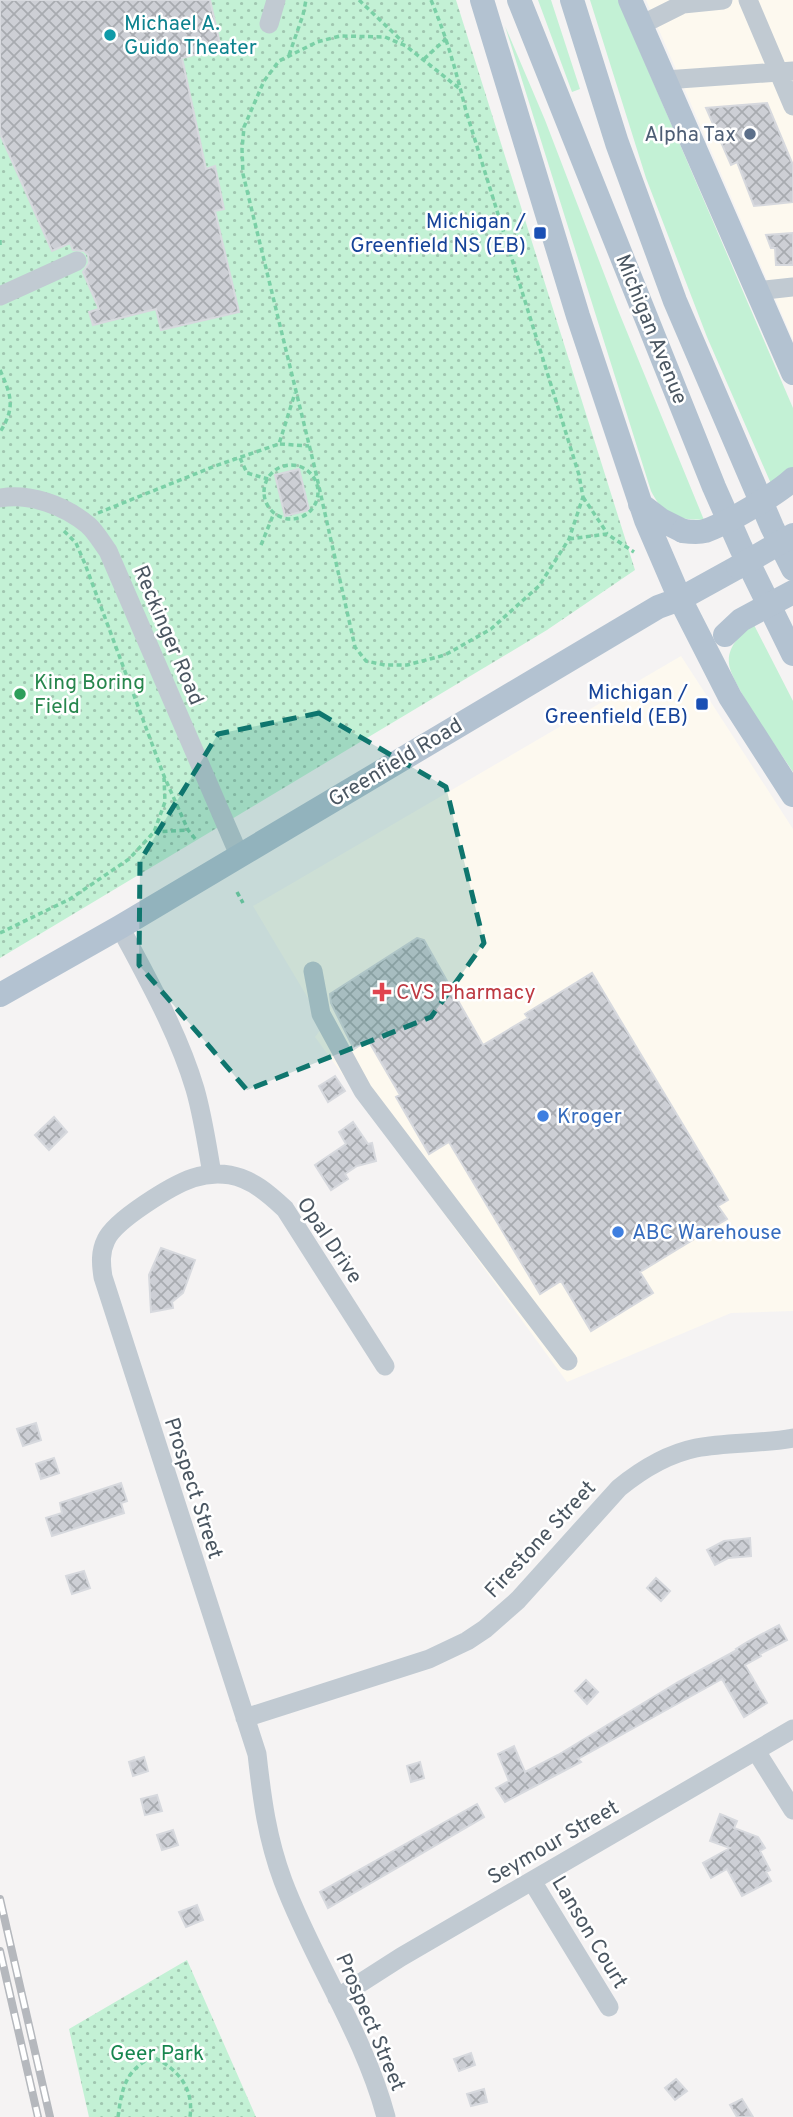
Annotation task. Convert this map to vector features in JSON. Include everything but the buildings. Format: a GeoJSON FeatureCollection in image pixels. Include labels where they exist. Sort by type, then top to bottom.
{"type":"FeatureCollection","features":[{"type":"Feature","properties":{"kind":"main road"},"geometry":{"type":"LineString","coordinates":[[482,0],[578,316],[640,504],[680,599],[710,660],[750,731],[793,795]]}},
{"type":"Feature","properties":{"kind":"main road","name":"Michigan Avenue"},"geometry":{"type":"LineString","coordinates":[[519,0],[720,499],[793,654]]}},
{"type":"Feature","properties":{"kind":"main road","name":"Michigan Avenue"},"geometry":{"type":"LineString","coordinates":[[572,0],[617,143],[675,301],[772,527],[793,569]]}},
{"type":"Feature","properties":{"kind":"main road"},"geometry":{"type":"LineString","coordinates":[[630,0],[793,373]]}},
{"type":"Feature","properties":{"kind":"main road"},"geometry":{"type":"LineString","coordinates":[[640,504],[661,520],[683,531],[699,532],[716,526],[783,489],[793,480]]}},
{"type":"Feature","properties":{"kind":"main road","name":"Greenfield Road"},"geometry":{"type":"LineString","coordinates":[[0,995],[120,927],[658,607],[680,599],[793,535]]}},
{"type":"Feature","properties":{"kind":"main road"},"geometry":{"type":"LineString","coordinates":[[710,660],[725,635],[741,620],[793,592]]}},
{"type":"Feature","properties":{"kind":"street"},"geometry":{"type":"LineString","coordinates":[[269,24],[276,0]]}},
{"type":"Feature","properties":{"kind":"street"},"geometry":{"type":"LineString","coordinates":[[641,25],[683,4],[723,0]]}},
{"type":"Feature","properties":{"kind":"street"},"geometry":{"type":"LineString","coordinates":[[748,0],[786,72],[793,106]]}},
{"type":"Feature","properties":{"kind":"street"},"geometry":{"type":"LineString","coordinates":[[665,80],[786,72]]}},
{"type":"Feature","properties":{"kind":"street"},"geometry":{"type":"LineString","coordinates":[[0,296],[77,261]]}},
{"type":"Feature","properties":{"kind":"street"},"geometry":{"type":"LineString","coordinates":[[756,291],[793,287]]}},
{"type":"Feature","properties":{"kind":"street","name":"Reckinger Road"},"geometry":{"type":"LineString","coordinates":[[0,498],[13,496],[45,502],[67,510],[90,526],[108,551],[239,855]]}},
{"type":"Feature","properties":{"kind":"street"},"geometry":{"type":"LineString","coordinates":[[120,927],[163,1008],[188,1068],[203,1120],[212,1174]]}},
{"type":"Feature","properties":{"kind":"street"},"geometry":{"type":"LineString","coordinates":[[313,971],[321,1014],[363,1091],[568,1361]]}},
{"type":"Feature","properties":{"kind":"street","name":"Opal Drive"},"geometry":{"type":"LineString","coordinates":[[212,1174],[243,1178],[263,1190],[285,1209],[385,1366]]}},
{"type":"Feature","properties":{"kind":"street","name":"Prospect Street"},"geometry":{"type":"LineString","coordinates":[[212,1174],[182,1182],[119,1222],[106,1240],[101,1264],[257,1755],[265,1824],[283,1881],[376,2085],[386,2117]]}},
{"type":"Feature","properties":{"kind":"street","name":"Firestone Street"},"geometry":{"type":"LineString","coordinates":[[245,1718],[429,1659],[467,1641],[519,1601],[619,1488],[661,1460],[696,1448],[793,1438]]}},
{"type":"Feature","properties":{"kind":"street","name":"Seymour Street"},"geometry":{"type":"LineString","coordinates":[[337,1998],[401,1957],[793,1729]]}},
{"type":"Feature","properties":{"kind":"street"},"geometry":{"type":"LineString","coordinates":[[756,1751],[793,1810]]}},
{"type":"Feature","properties":{"kind":"street","name":"Lanson Court"},"geometry":{"type":"LineString","coordinates":[[532,1881],[609,2007]]}},
{"type":"Feature","properties":{"kind":"path"},"geometry":{"type":"LineString","coordinates":[[289,55],[306,0]]}},
{"type":"Feature","properties":{"kind":"path"},"geometry":{"type":"LineString","coordinates":[[359,0],[406,46],[460,89]]}},
{"type":"Feature","properties":{"kind":"path"},"geometry":{"type":"LineString","coordinates":[[431,0],[447,38],[460,89],[579,475],[583,497],[607,534],[634,552]]}},
{"type":"Feature","properties":{"kind":"path"},"geometry":{"type":"LineString","coordinates":[[406,46],[385,37],[340,36],[317,42],[279,61],[259,92],[244,127],[242,149],[243,174],[355,647],[366,661],[385,665],[407,665],[445,655],[491,629],[539,586],[569,539],[583,497]]}},
{"type":"Feature","properties":{"kind":"path"},"geometry":{"type":"LineString","coordinates":[[424,59],[447,38]]}},
{"type":"Feature","properties":{"kind":"path"},"geometry":{"type":"LineString","coordinates":[[0,240],[0,247]]}},
{"type":"Feature","properties":{"kind":"path"},"geometry":{"type":"LineString","coordinates":[[0,370],[11,400],[10,417],[0,432]]}},
{"type":"Feature","properties":{"kind":"path"},"geometry":{"type":"LineString","coordinates":[[279,444],[296,391]]}},
{"type":"Feature","properties":{"kind":"path"},"geometry":{"type":"LineString","coordinates":[[84,522],[99,512],[279,444],[309,446]]}},
{"type":"Feature","properties":{"kind":"path"},"geometry":{"type":"LineString","coordinates":[[240,458],[247,473],[268,479]]}},
{"type":"Feature","properties":{"kind":"path"},"geometry":{"type":"LineString","coordinates":[[290,466],[307,471],[314,476],[318,485],[316,502],[305,516],[288,519],[274,513],[264,496],[268,479],[281,467],[290,466]]}},
{"type":"Feature","properties":{"kind":"path"},"geometry":{"type":"LineString","coordinates":[[261,545],[274,513]]}},
{"type":"Feature","properties":{"kind":"path"},"geometry":{"type":"LineString","coordinates":[[61,528],[76,544],[85,564],[164,776],[188,830],[197,841]]}},
{"type":"Feature","properties":{"kind":"path"},"geometry":{"type":"LineString","coordinates":[[569,539],[607,534]]}},
{"type":"Feature","properties":{"kind":"path"},"geometry":{"type":"LineString","coordinates":[[0,933],[69,899],[129,859],[154,832],[165,802],[164,776]]}},
{"type":"Feature","properties":{"kind":"path"},"geometry":{"type":"LineString","coordinates":[[154,832],[188,830]]}},
{"type":"Feature","properties":{"kind":"path"},"geometry":{"type":"LineString","coordinates":[[237,892],[243,903]]}},
{"type":"Feature","properties":{"kind":"path"},"geometry":{"type":"LineString","coordinates":[[118,2117],[128,2076],[139,2063],[153,2057],[169,2065],[184,2081],[192,2106],[190,2117]]}},
{"type":"Feature","properties":{"kind":"highlighted area"},"geometry":{"type":"Polygon","coordinates":[[[319,713],[446,787],[484,943],[431,1017],[247,1090],[139,965],[140,861],[218,734],[319,713]]]}},
{"type":"Feature","properties":{"kind":"shaded area"},"geometry":{"type":"Polygon","coordinates":[[[646,0],[793,0],[793,340],[646,0]]]}},
{"type":"Feature","properties":{"kind":"shaded area"},"geometry":{"type":"Polygon","coordinates":[[[681,656],[793,829],[793,1311],[731,1313],[567,1382],[315,1037],[324,1025],[253,906],[681,656]]]}},
{"type":"Feature","properties":{"kind":"green space"},"geometry":{"type":"Polygon","coordinates":[[[0,0],[456,0],[635,570],[547,630],[0,958],[0,0]]]}},
{"type":"Feature","properties":{"kind":"green space"},"geometry":{"type":"Polygon","coordinates":[[[538,0],[551,0],[580,89],[572,92],[538,0]]]}},
{"type":"Feature","properties":{"kind":"green space"},"geometry":{"type":"Polygon","coordinates":[[[590,0],[618,0],[793,408],[793,470],[772,486],[707,337],[646,178],[590,0]]]}},
{"type":"Feature","properties":{"kind":"green space"},"geometry":{"type":"Polygon","coordinates":[[[505,26],[704,520],[672,515],[661,507],[651,491],[505,26]]]}},
{"type":"Feature","properties":{"kind":"green space"},"geometry":{"type":"Polygon","coordinates":[[[753,623],[793,701],[793,772],[738,687],[729,664],[733,646],[753,623]]]}},
{"type":"Feature","properties":{"kind":"green space","name":"Geer Park"},"geometry":{"type":"Polygon","coordinates":[[[187,1960],[256,2117],[89,2117],[69,2029],[187,1960]]]}},
{"type":"Feature","properties":{"kind":"railway"},"geometry":{"type":"LineString","coordinates":[[0,1899],[50,2117]]}},
{"type":"Feature","properties":{"kind":"railway"},"geometry":{"type":"LineString","coordinates":[[0,1951],[38,2117]]}},
{"type":"Feature","properties":{"kind":"place","name":"Michael A. Guido Theater"},"geometry":{"type":"Point","coordinates":[110,35]}},
{"type":"Feature","properties":{"kind":"place","name":"Alpha Tax"},"geometry":{"type":"Point","coordinates":[750,134]}},
{"type":"Feature","properties":{"kind":"place","name":"Michigan / Greenfield NS (EB)"},"geometry":{"type":"Point","coordinates":[540,233]}},
{"type":"Feature","properties":{"kind":"place","name":"King Boring Field"},"geometry":{"type":"Point","coordinates":[20,694]}},
{"type":"Feature","properties":{"kind":"place","name":"Michigan / Greenfield (EB)"},"geometry":{"type":"Point","coordinates":[702,704]}},
{"type":"Feature","properties":{"kind":"place","name":"CVS Pharmacy"},"geometry":{"type":"Point","coordinates":[382,992]}},
{"type":"Feature","properties":{"kind":"place","name":"Kroger"},"geometry":{"type":"Point","coordinates":[543,1116]}},
{"type":"Feature","properties":{"kind":"place","name":"ABC Warehouse"},"geometry":{"type":"Point","coordinates":[618,1232]}}]}
